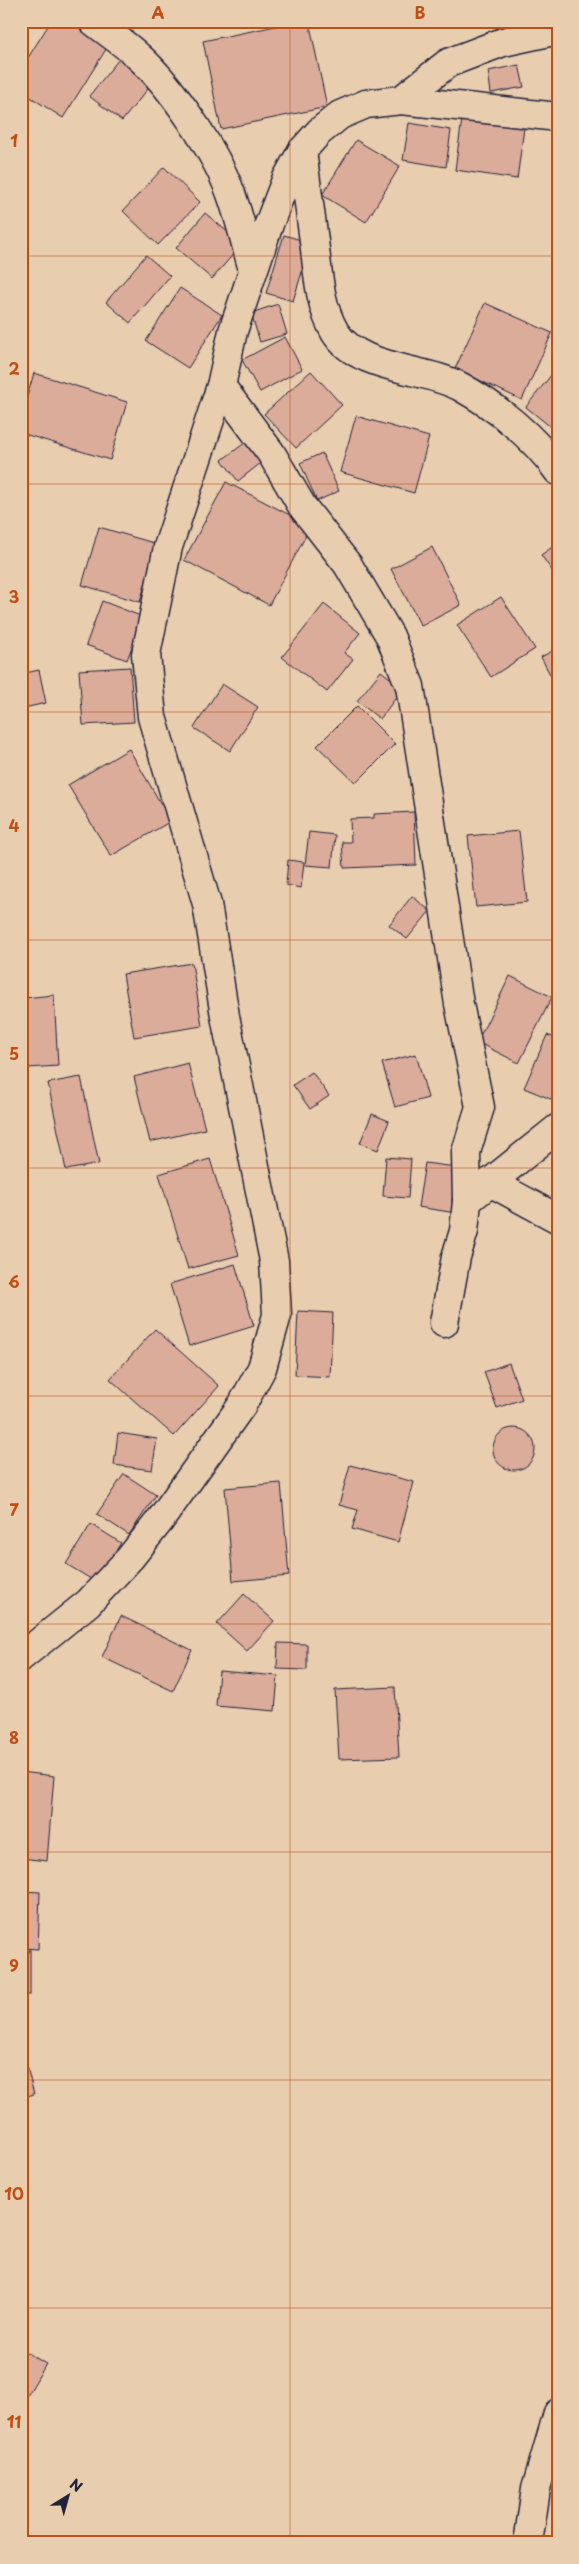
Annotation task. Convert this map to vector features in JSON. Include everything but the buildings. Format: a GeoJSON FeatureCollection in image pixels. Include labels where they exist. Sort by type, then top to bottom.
{"type":"FeatureCollection","features":[{"type":"Feature","properties":{"kind":"street"},"geometry":{"type":"LineString","coordinates":[[92,21],[138,56],[163,81],[182,108],[211,154],[230,192],[253,270]]}},
{"type":"Feature","properties":{"kind":"street"},"geometry":{"type":"LineString","coordinates":[[401,100],[448,62],[503,42],[558,30]]}},
{"type":"Feature","properties":{"kind":"street"},"geometry":{"type":"LineString","coordinates":[[21,1657],[88,1603],[130,1558],[161,1519],[242,1405],[262,1368],[277,1315],[274,1261],[224,1016],[207,904],[152,717],[146,654],[168,547],[221,386],[234,330],[253,270],[286,180],[302,151],[319,132],[340,115],[366,104],[401,100],[558,117]]}},
{"type":"Feature","properties":{"kind":"street"},"geometry":{"type":"LineString","coordinates":[[302,151],[318,277],[324,307],[336,333],[349,348],[365,358],[429,374],[460,387],[523,433],[558,471]]}},
{"type":"Feature","properties":{"kind":"street"},"geometry":{"type":"LineString","coordinates":[[221,386],[271,453],[302,506],[348,565],[390,636],[410,686],[459,1004],[480,1107],[466,1152],[467,1201],[464,1231],[456,1257],[444,1323]]}},
{"type":"Feature","properties":{"kind":"street"},"geometry":{"type":"LineString","coordinates":[[467,1201],[558,1128]]}},
{"type":"Feature","properties":{"kind":"street"},"geometry":{"type":"LineString","coordinates":[[490,1182],[558,1219]]}},
{"type":"Feature","properties":{"kind":"street"},"geometry":{"type":"LineString","coordinates":[[528,2543],[536,2489],[558,2412]]}}]}
